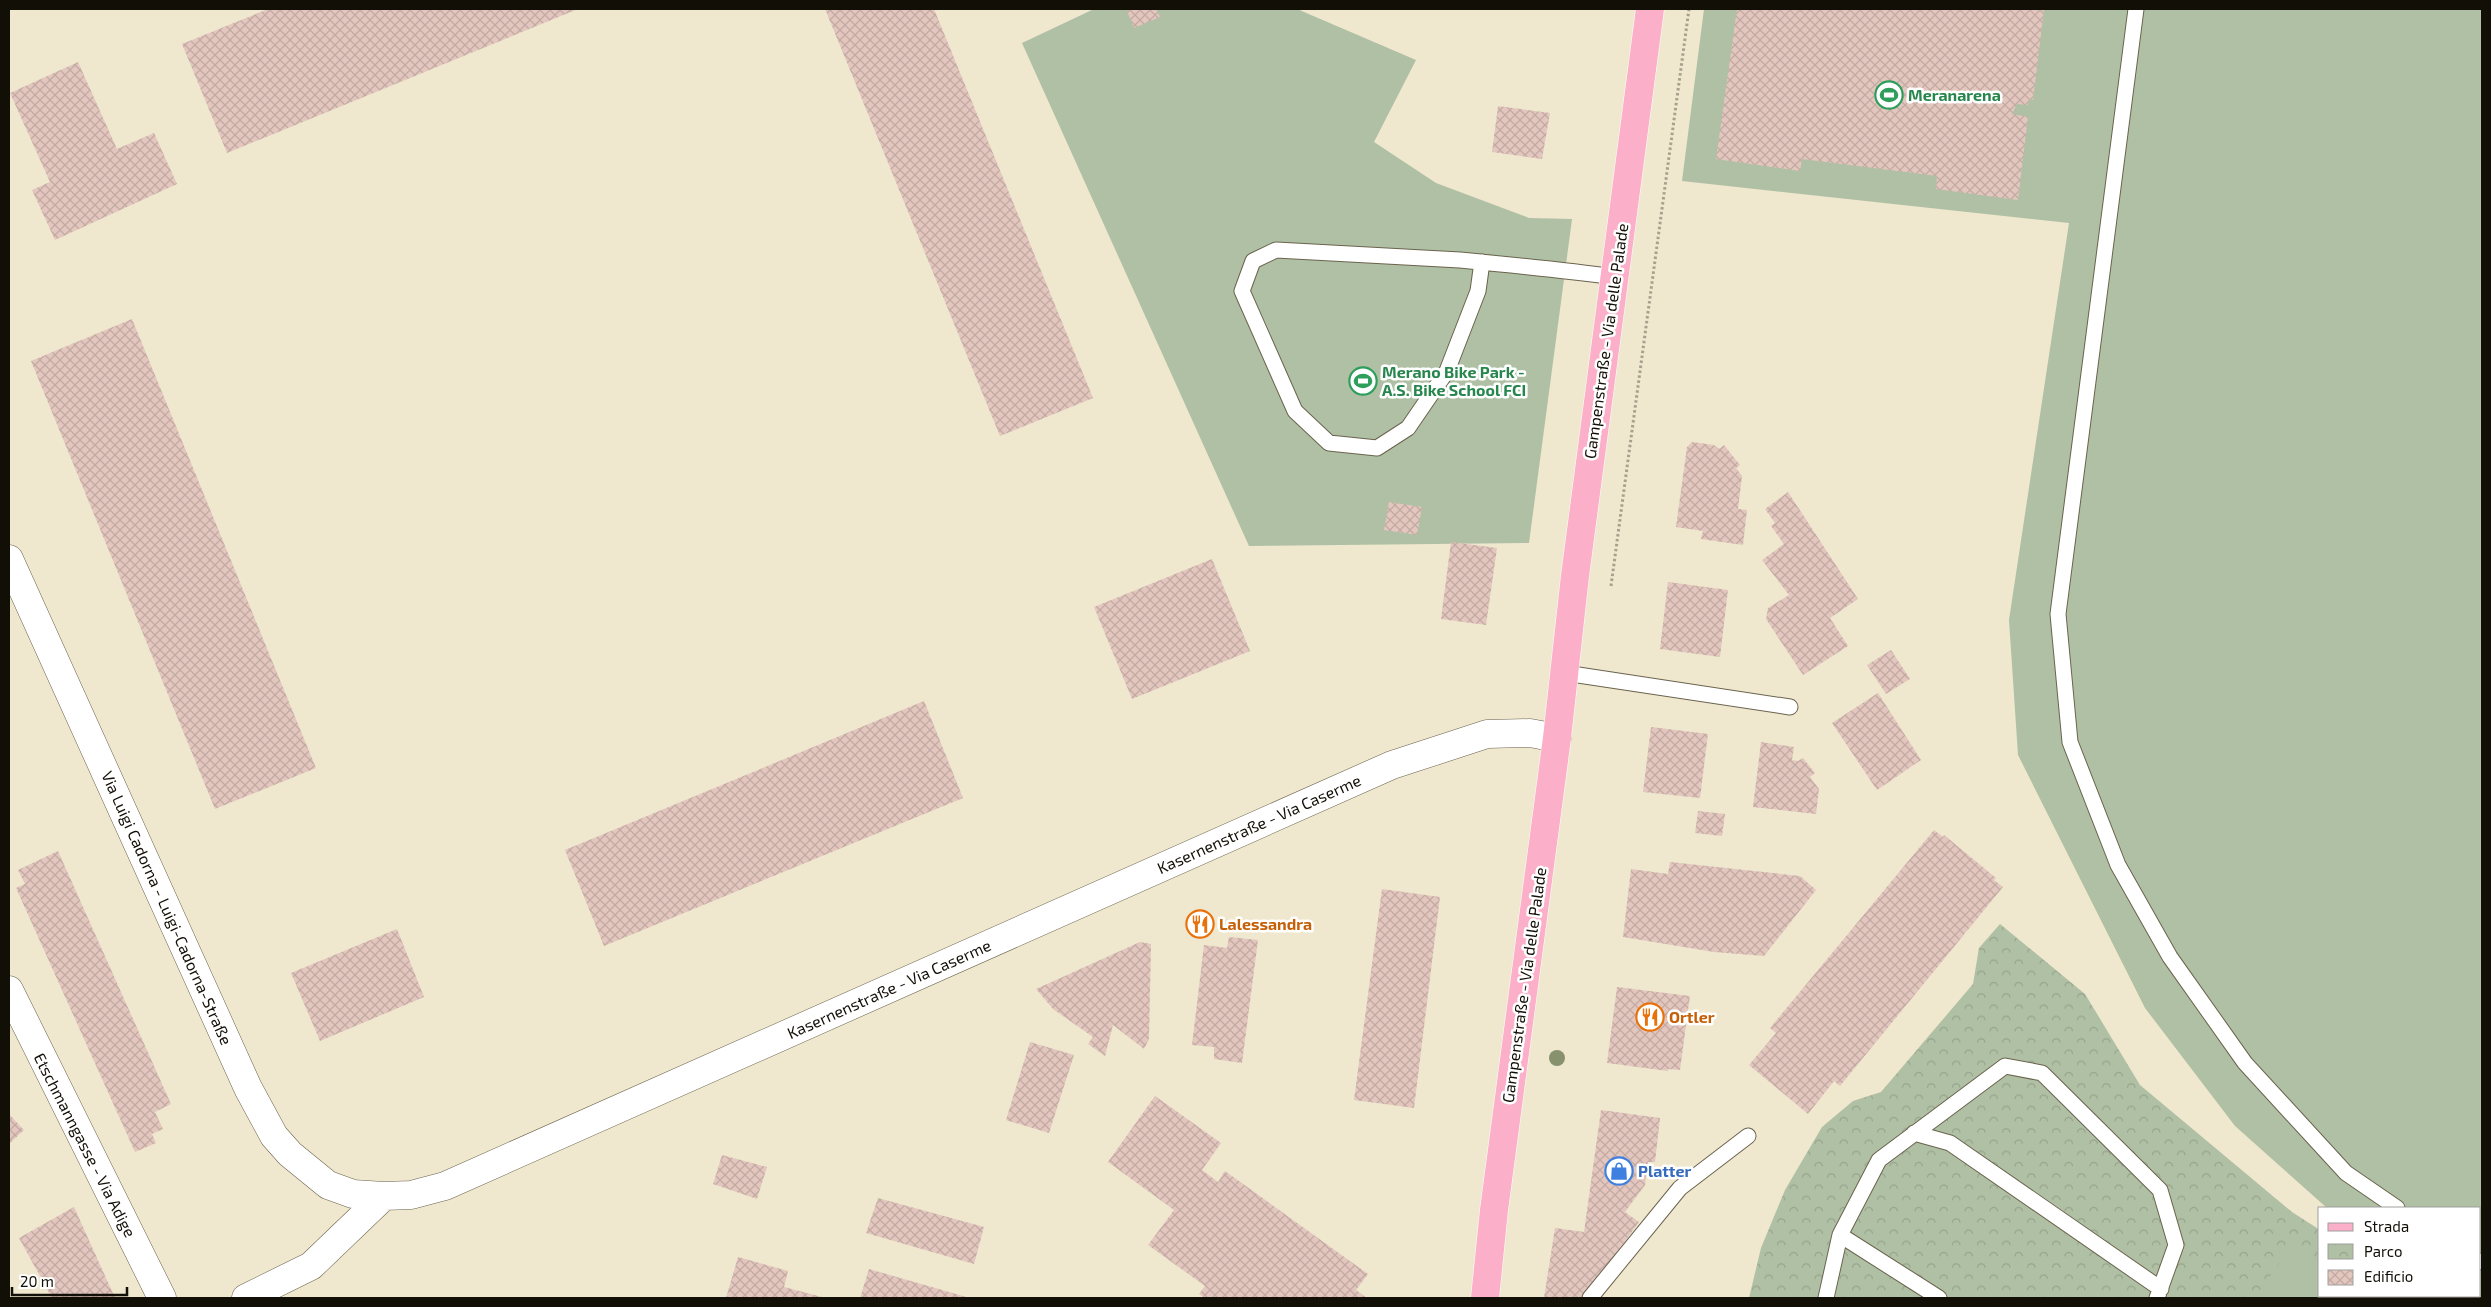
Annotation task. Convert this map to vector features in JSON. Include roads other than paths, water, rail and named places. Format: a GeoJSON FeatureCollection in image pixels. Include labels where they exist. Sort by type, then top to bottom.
{"type":"FeatureCollection","features":[{"type":"Feature","properties":{"kind":"main road","name":"Gampenstraße - Via delle Palade"},"geometry":{"type":"LineString","coordinates":[[1485,1298],[1494,1210],[1558,738],[1574,576],[1650,9]]}},
{"type":"Feature","properties":{"kind":"street","name":"Via Luigi Cadorna - Luigi-Cadorna-Straße"},"geometry":{"type":"LineString","coordinates":[[9,559],[248,1088],[274,1136],[290,1154],[328,1185],[353,1194],[384,1196]]}},
{"type":"Feature","properties":{"kind":"street","name":"Kasernenstraße - Via Caserme"},"geometry":{"type":"LineString","coordinates":[[384,1196],[411,1195],[444,1186],[1392,765],[1487,734],[1530,733],[1558,738]]}},
{"type":"Feature","properties":{"kind":"street","name":"Etschmanngasse - Via Adige"},"geometry":{"type":"LineString","coordinates":[[9,990],[162,1298]]}},
{"type":"Feature","properties":{"kind":"street"},"geometry":{"type":"LineString","coordinates":[[246,1298],[311,1266],[384,1196]]}},
{"type":"Feature","properties":{"kind":"lane"},"geometry":{"type":"LineString","coordinates":[[2136,9],[2058,614],[2070,742],[2118,866],[2170,957],[2245,1063],[2346,1173],[2395,1207]]}},
{"type":"Feature","properties":{"kind":"lane"},"geometry":{"type":"LineString","coordinates":[[1482,262],[1478,291],[1447,371],[1408,428],[1377,448],[1329,443],[1295,411],[1242,291],[1253,261],[1276,250],[1482,262],[1615,277]]}},
{"type":"Feature","properties":{"kind":"lane"},"geometry":{"type":"LineString","coordinates":[[1565,673],[1790,707]]}},
{"type":"Feature","properties":{"kind":"lane"},"geometry":{"type":"LineString","coordinates":[[1826,1298],[1840,1235],[1878,1160],[1914,1133],[2005,1066],[2042,1073],[2160,1190],[2176,1245],[2159,1294],[1950,1143],[1914,1133]]}},
{"type":"Feature","properties":{"kind":"lane"},"geometry":{"type":"LineString","coordinates":[[1590,1298],[1680,1188],[1748,1136]]}},
{"type":"Feature","properties":{"kind":"lane"},"geometry":{"type":"LineString","coordinates":[[1840,1235],[1939,1298]]}},
{"type":"Feature","properties":{"kind":"place","name":"Meranarena"},"geometry":{"type":"Point","coordinates":[1889,95]}},
{"type":"Feature","properties":{"kind":"place","name":"Merano Bike Park - A.S. Bike School FCI"},"geometry":{"type":"Point","coordinates":[1363,381]}},
{"type":"Feature","properties":{"kind":"place","name":"Lalessandra"},"geometry":{"type":"Point","coordinates":[1200,924]}},
{"type":"Feature","properties":{"kind":"place","name":"Ortler"},"geometry":{"type":"Point","coordinates":[1650,1017]}},
{"type":"Feature","properties":{"kind":"place","name":"Platter"},"geometry":{"type":"Point","coordinates":[1619,1171]}}]}
